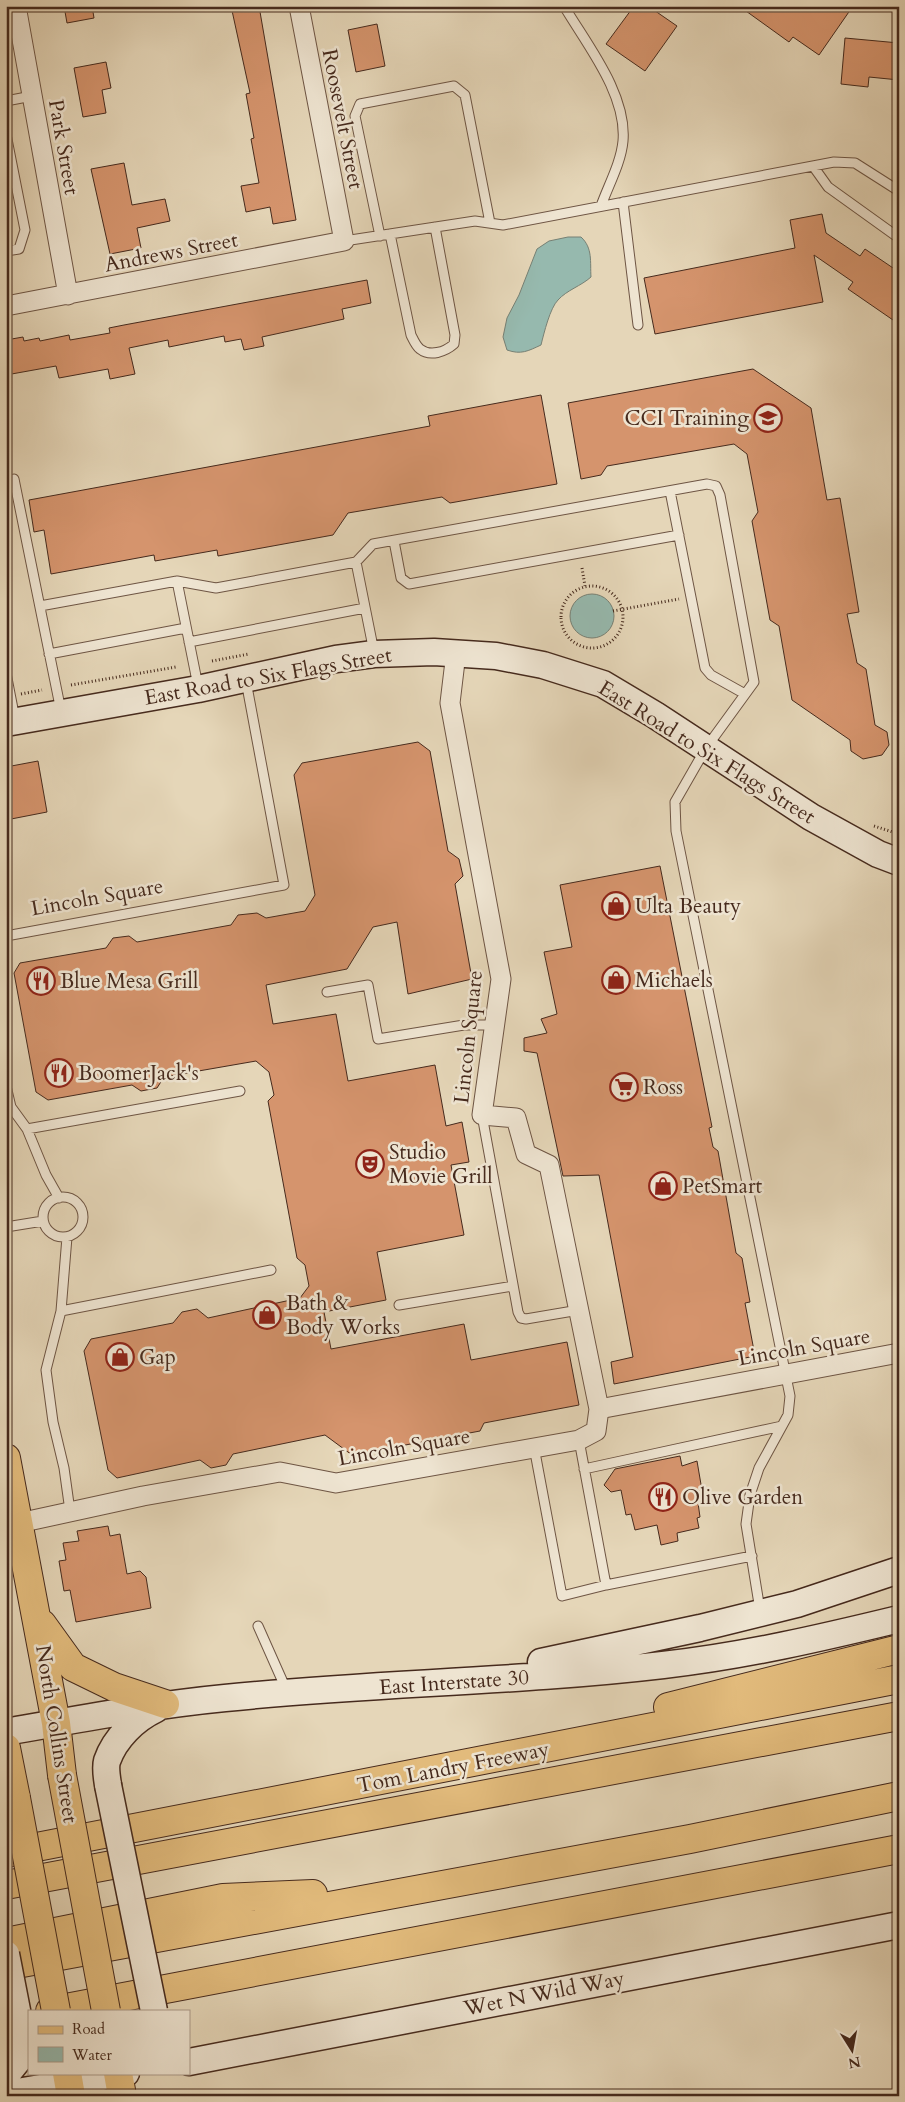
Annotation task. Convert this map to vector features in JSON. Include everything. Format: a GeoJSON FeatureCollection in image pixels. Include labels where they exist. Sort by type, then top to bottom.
{"type":"FeatureCollection","features":[{"type":"Feature","properties":{"kind":"main road","name":"East Road to Six Flags Street"},"geometry":{"type":"LineString","coordinates":[[11,723],[198,689],[336,660],[374,654],[434,652],[496,656],[543,665],[603,684],[655,714],[811,817],[878,854],[899,862]]}},
{"type":"Feature","properties":{"kind":"main road","name":"North Collins Street"},"geometry":{"type":"LineString","coordinates":[[6,1458],[38,1618],[56,1723],[62,1775],[106,2010]]}},
{"type":"Feature","properties":{"kind":"main road"},"geometry":{"type":"LineString","coordinates":[[442,1682],[700,1628],[797,1604],[899,1570]]}},
{"type":"Feature","properties":{"kind":"main road"},"geometry":{"type":"LineString","coordinates":[[38,1618],[73,1667],[114,1687],[165,1704]]}},
{"type":"Feature","properties":{"kind":"main road","name":"East Interstate 30"},"geometry":{"type":"LineString","coordinates":[[6,1732],[165,1704],[288,1693],[562,1675],[665,1665],[761,1650],[899,1619]]}},
{"type":"Feature","properties":{"kind":"main road"},"geometry":{"type":"LineString","coordinates":[[316,1794],[899,1649]]}},
{"type":"Feature","properties":{"kind":"main road","name":"Tom Landry Freeway"},"geometry":{"type":"LineString","coordinates":[[6,1853],[899,1679]]}},
{"type":"Feature","properties":{"kind":"main road"},"geometry":{"type":"LineString","coordinates":[[154,2010],[108,1785],[106,1762],[118,1739],[143,1715],[165,1704]]}},
{"type":"Feature","properties":{"kind":"main road"},"geometry":{"type":"LineString","coordinates":[[6,1885],[899,1716]]}},
{"type":"Feature","properties":{"kind":"main road"},"geometry":{"type":"LineString","coordinates":[[6,1748],[60,2010],[899,1849]]}},
{"type":"Feature","properties":{"kind":"main road"},"geometry":{"type":"LineString","coordinates":[[6,1966],[690,1839],[899,1796]]}},
{"type":"Feature","properties":{"kind":"main road"},"geometry":{"type":"LineString","coordinates":[[6,1942],[223,1898],[330,1894],[373,1898]]}},
{"type":"Feature","properties":{"kind":"main road","name":"Wet N Wild Way"},"geometry":{"type":"LineString","coordinates":[[190,2062],[899,1924]]}},
{"type":"Feature","properties":{"kind":"main road"},"geometry":{"type":"LineString","coordinates":[[6,1954],[22,2025],[19,2059],[6,2075]]}},
{"type":"Feature","properties":{"kind":"main road"},"geometry":{"type":"LineString","coordinates":[[6,2019],[22,2025]]}},
{"type":"Feature","properties":{"kind":"main road"},"geometry":{"type":"LineString","coordinates":[[190,2046],[251,2050]]}},
{"type":"Feature","properties":{"kind":"main road"},"geometry":{"type":"LineString","coordinates":[[6,2094],[69,2084],[121,2079]]}},
{"type":"Feature","properties":{"kind":"street","name":"Park Street"},"geometry":{"type":"LineString","coordinates":[[16,6],[68,295]]}},
{"type":"Feature","properties":{"kind":"street","name":"Roosevelt Street"},"geometry":{"type":"LineString","coordinates":[[299,6],[344,241]]}},
{"type":"Feature","properties":{"kind":"street","name":"Andrews Street"},"geometry":{"type":"LineString","coordinates":[[6,306],[344,241]]}},
{"type":"Feature","properties":{"kind":"street","name":"Lincoln Square"},"geometry":{"type":"LineString","coordinates":[[19,1523],[143,1496],[280,1472],[336,1483],[579,1440],[596,1432],[600,1409],[549,1165],[526,1154],[516,1118],[482,1115],[501,979],[450,703],[456,653]]}},
{"type":"Feature","properties":{"kind":"street","name":"Lincoln Square"},"geometry":{"type":"LineString","coordinates":[[600,1409],[899,1353]]}},
{"type":"Feature","properties":{"kind":"lane"},"geometry":{"type":"LineString","coordinates":[[564,6],[614,89],[622,115],[623,142],[600,206]]}},
{"type":"Feature","properties":{"kind":"lane"},"geometry":{"type":"LineString","coordinates":[[380,236],[355,116],[360,104],[454,86],[465,95],[490,223]]}},
{"type":"Feature","properties":{"kind":"lane"},"geometry":{"type":"LineString","coordinates":[[6,101],[32,96]]}},
{"type":"Feature","properties":{"kind":"lane"},"geometry":{"type":"LineString","coordinates":[[6,134],[25,230],[19,249],[6,251]]}},
{"type":"Feature","properties":{"kind":"lane"},"geometry":{"type":"LineString","coordinates":[[344,241],[475,221],[504,225],[834,162],[855,163],[899,192]]}},
{"type":"Feature","properties":{"kind":"lane"},"geometry":{"type":"LineString","coordinates":[[813,166],[828,187],[899,238]]}},
{"type":"Feature","properties":{"kind":"lane"},"geometry":{"type":"LineString","coordinates":[[623,202],[638,325]]}},
{"type":"Feature","properties":{"kind":"lane"},"geometry":{"type":"LineString","coordinates":[[390,234],[411,334],[419,348],[430,353],[447,351],[454,344],[455,335],[435,227]]}},
{"type":"Feature","properties":{"kind":"lane"},"geometry":{"type":"LineString","coordinates":[[6,481],[14,480],[61,713]]}},
{"type":"Feature","properties":{"kind":"lane"},"geometry":{"type":"LineString","coordinates":[[40,606],[177,581],[216,588],[356,562],[373,544],[707,484],[716,486],[720,495],[754,682],[706,748],[675,802],[676,831],[790,1396],[788,1415],[759,1468],[750,1494],[746,1524],[761,1613]]}},
{"type":"Feature","properties":{"kind":"lane"},"geometry":{"type":"LineString","coordinates":[[670,491],[705,668],[711,675],[745,694]]}},
{"type":"Feature","properties":{"kind":"lane"},"geometry":{"type":"LineString","coordinates":[[394,540],[401,578],[409,584],[679,535]]}},
{"type":"Feature","properties":{"kind":"lane"},"geometry":{"type":"LineString","coordinates":[[356,562],[374,654]]}},
{"type":"Feature","properties":{"kind":"lane"},"geometry":{"type":"LineString","coordinates":[[177,581],[198,689]]}},
{"type":"Feature","properties":{"kind":"lane"},"geometry":{"type":"LineString","coordinates":[[189,642],[365,608]]}},
{"type":"Feature","properties":{"kind":"lane"},"geometry":{"type":"LineString","coordinates":[[49,654],[186,628]]}},
{"type":"Feature","properties":{"kind":"lane"},"geometry":{"type":"LineString","coordinates":[[6,672],[11,723]]}},
{"type":"Feature","properties":{"kind":"lane","name":"Lincoln Square"},"geometry":{"type":"LineString","coordinates":[[6,936],[284,885],[246,679]]}},
{"type":"Feature","properties":{"kind":"lane"},"geometry":{"type":"LineString","coordinates":[[327,992],[368,985],[378,1040],[464,1024],[495,1025]]}},
{"type":"Feature","properties":{"kind":"lane"},"geometry":{"type":"LineString","coordinates":[[6,1086],[11,1108],[27,1129],[46,1175],[59,1198]]}},
{"type":"Feature","properties":{"kind":"lane"},"geometry":{"type":"LineString","coordinates":[[27,1129],[240,1090]]}},
{"type":"Feature","properties":{"kind":"lane"},"geometry":{"type":"LineString","coordinates":[[482,1115],[518,1312],[521,1318],[526,1319],[579,1310]]}},
{"type":"Feature","properties":{"kind":"lane"},"geometry":{"type":"LineString","coordinates":[[59,1198],[72,1199],[77,1203],[83,1214],[78,1231],[67,1237],[54,1236],[45,1227],[43,1221],[44,1209],[53,1200],[59,1198]]}},
{"type":"Feature","properties":{"kind":"lane"},"geometry":{"type":"LineString","coordinates":[[6,1227],[43,1221]]}},
{"type":"Feature","properties":{"kind":"lane"},"geometry":{"type":"LineString","coordinates":[[67,1237],[61,1311],[46,1370],[53,1422],[64,1468],[70,1511]]}},
{"type":"Feature","properties":{"kind":"lane"},"geometry":{"type":"LineString","coordinates":[[61,1311],[271,1270]]}},
{"type":"Feature","properties":{"kind":"lane"},"geometry":{"type":"LineString","coordinates":[[399,1305],[513,1286]]}},
{"type":"Feature","properties":{"kind":"lane"},"geometry":{"type":"LineString","coordinates":[[584,1469],[782,1426]]}},
{"type":"Feature","properties":{"kind":"lane"},"geometry":{"type":"LineString","coordinates":[[579,1440],[606,1585]]}},
{"type":"Feature","properties":{"kind":"lane"},"geometry":{"type":"LineString","coordinates":[[534,1447],[562,1596],[606,1585],[752,1556]]}},
{"type":"Feature","properties":{"kind":"lane"},"geometry":{"type":"LineString","coordinates":[[258,1626],[288,1693]]}},
{"type":"Feature","properties":{"kind":"path"},"geometry":{"type":"LineString","coordinates":[[582,568],[585,586]]}},
{"type":"Feature","properties":{"kind":"path"},"geometry":{"type":"LineString","coordinates":[[585,586],[597,586],[609,590],[618,598],[623,609],[622,626],[613,641],[604,646],[592,648],[576,644],[564,631],[561,620],[562,609],[570,594],[585,586]]}},
{"type":"Feature","properties":{"kind":"path"},"geometry":{"type":"LineString","coordinates":[[613,611],[679,599]]}},
{"type":"Feature","properties":{"kind":"path"},"geometry":{"type":"LineString","coordinates":[[71,685],[176,667]]}},
{"type":"Feature","properties":{"kind":"path"},"geometry":{"type":"LineString","coordinates":[[20,694],[42,690]]}},
{"type":"Feature","properties":{"kind":"water"},"geometry":{"type":"Polygon","coordinates":[[[568,237],[581,237],[585,241],[590,255],[591,277],[566,293],[555,304],[541,345],[524,352],[507,350],[503,337],[507,318],[519,295],[537,249],[549,241],[568,237]]]}},
{"type":"Feature","properties":{"kind":"water"},"geometry":{"type":"Polygon","coordinates":[[[596,594],[608,600],[613,608],[613,624],[608,632],[600,637],[588,638],[576,632],[571,624],[570,612],[576,600],[584,595],[596,594]]]}},
{"type":"Feature","properties":{"kind":"building"},"geometry":{"type":"Polygon","coordinates":[[[64,6],[92,6],[94,18],[67,23],[64,6]]]}},
{"type":"Feature","properties":{"kind":"building"},"geometry":{"type":"Polygon","coordinates":[[[231,6],[259,6],[296,220],[273,224],[270,207],[246,212],[241,186],[259,183],[251,139],[254,138],[246,94],[250,93],[231,6]]]}},
{"type":"Feature","properties":{"kind":"building"},"geometry":{"type":"Polygon","coordinates":[[[634,6],[648,6],[677,26],[645,71],[606,44],[634,6]]]}},
{"type":"Feature","properties":{"kind":"building"},"geometry":{"type":"Polygon","coordinates":[[[739,6],[853,6],[819,55],[793,37],[789,42],[739,6]]]}},
{"type":"Feature","properties":{"kind":"building"},"geometry":{"type":"Polygon","coordinates":[[[377,24],[385,66],[356,72],[348,30],[377,24]]]}},
{"type":"Feature","properties":{"kind":"building"},"geometry":{"type":"Polygon","coordinates":[[[845,38],[899,43],[899,80],[869,77],[868,87],[841,84],[845,38]]]}},
{"type":"Feature","properties":{"kind":"building"},"geometry":{"type":"Polygon","coordinates":[[[106,62],[111,88],[102,90],[106,113],[83,117],[74,68],[106,62]]]}},
{"type":"Feature","properties":{"kind":"building"},"geometry":{"type":"Polygon","coordinates":[[[124,163],[132,205],[165,199],[170,221],[137,228],[141,248],[110,254],[91,169],[124,163]]]}},
{"type":"Feature","properties":{"kind":"building"},"geometry":{"type":"Polygon","coordinates":[[[822,214],[826,233],[860,256],[865,249],[899,272],[899,311],[893,320],[848,289],[853,282],[814,255],[823,302],[655,334],[644,278],[795,248],[790,220],[822,214]]]}},
{"type":"Feature","properties":{"kind":"building"},"geometry":{"type":"Polygon","coordinates":[[[367,280],[371,303],[342,309],[344,319],[262,337],[264,346],[244,350],[241,339],[225,342],[224,336],[169,347],[168,340],[129,348],[135,374],[110,379],[108,369],[59,378],[56,366],[6,375],[6,340],[23,337],[24,341],[39,338],[40,341],[69,335],[70,340],[110,333],[109,328],[367,280]]]}},
{"type":"Feature","properties":{"kind":"building"},"geometry":{"type":"Polygon","coordinates":[[[753,369],[811,408],[827,500],[840,498],[859,612],[847,614],[857,663],[866,669],[875,725],[887,732],[889,745],[882,755],[863,759],[851,751],[850,740],[792,700],[779,626],[770,620],[752,521],[758,512],[747,454],[734,444],[607,466],[601,475],[581,479],[568,403],[753,369]]]}},
{"type":"Feature","properties":{"kind":"building"},"geometry":{"type":"Polygon","coordinates":[[[541,395],[557,484],[450,503],[442,497],[348,513],[333,535],[218,556],[217,550],[155,561],[154,555],[51,574],[44,530],[34,532],[29,500],[430,426],[428,416],[541,395]]]}},
{"type":"Feature","properties":{"kind":"building"},"geometry":{"type":"Polygon","coordinates":[[[418,742],[430,751],[448,851],[459,859],[463,876],[455,884],[472,979],[408,994],[397,922],[373,927],[347,969],[266,985],[273,1024],[336,1014],[348,1081],[435,1065],[446,1126],[462,1122],[469,1162],[451,1165],[464,1235],[377,1252],[386,1300],[324,1312],[331,1349],[464,1324],[471,1360],[567,1342],[579,1405],[484,1423],[480,1431],[352,1455],[325,1435],[233,1454],[226,1465],[211,1468],[200,1460],[117,1478],[108,1470],[84,1351],[91,1339],[173,1323],[182,1312],[197,1309],[208,1318],[300,1298],[309,1286],[305,1265],[297,1258],[268,1101],[274,1095],[269,1072],[256,1061],[164,1077],[157,1088],[141,1091],[132,1085],[48,1100],[36,1092],[14,973],[20,963],[106,948],[113,938],[129,936],[137,942],[231,925],[238,915],[257,913],[266,918],[305,911],[315,895],[294,775],[302,763],[418,742]]]}},
{"type":"Feature","properties":{"kind":"building"},"geometry":{"type":"Polygon","coordinates":[[[38,761],[47,812],[6,820],[6,767],[38,761]]]}},
{"type":"Feature","properties":{"kind":"building"},"geometry":{"type":"Polygon","coordinates":[[[660,866],[712,1127],[709,1128],[713,1147],[718,1151],[736,1253],[742,1258],[750,1302],[745,1303],[755,1356],[614,1384],[611,1362],[633,1357],[599,1175],[563,1176],[537,1053],[524,1051],[524,1038],[547,1033],[541,1019],[557,1014],[544,952],[572,947],[560,885],[660,866]]]}},
{"type":"Feature","properties":{"kind":"building","name":"Olive Garden"},"geometry":{"type":"Polygon","coordinates":[[[680,1456],[682,1466],[697,1461],[704,1502],[698,1503],[700,1517],[697,1518],[699,1528],[677,1533],[678,1541],[661,1545],[657,1525],[635,1530],[631,1514],[626,1515],[621,1490],[611,1492],[604,1485],[615,1469],[680,1456]]]}},
{"type":"Feature","properties":{"kind":"building"},"geometry":{"type":"Polygon","coordinates":[[[108,1526],[110,1536],[120,1534],[127,1574],[140,1571],[146,1577],[151,1608],[76,1622],[70,1590],[64,1591],[59,1561],[66,1560],[63,1543],[79,1541],[77,1531],[108,1526]]]}},
{"type":"Feature","properties":{"kind":"place","name":"CCI Training"},"geometry":{"type":"Point","coordinates":[768,418]}},
{"type":"Feature","properties":{"kind":"place","name":"Ulta Beauty"},"geometry":{"type":"Point","coordinates":[616,906]}},
{"type":"Feature","properties":{"kind":"place","name":"Michaels"},"geometry":{"type":"Point","coordinates":[616,980]}},
{"type":"Feature","properties":{"kind":"place","name":"Blue Mesa Grill"},"geometry":{"type":"Point","coordinates":[41,981]}},
{"type":"Feature","properties":{"kind":"place","name":"BoomerJack's"},"geometry":{"type":"Point","coordinates":[59,1073]}},
{"type":"Feature","properties":{"kind":"place","name":"Ross"},"geometry":{"type":"Point","coordinates":[624,1087]}},
{"type":"Feature","properties":{"kind":"place","name":"Studio Movie Grill"},"geometry":{"type":"Point","coordinates":[370,1164]}},
{"type":"Feature","properties":{"kind":"place","name":"PetSmart"},"geometry":{"type":"Point","coordinates":[663,1186]}},
{"type":"Feature","properties":{"kind":"place","name":"Bath & Body Works"},"geometry":{"type":"Point","coordinates":[267,1315]}},
{"type":"Feature","properties":{"kind":"place","name":"Gap"},"geometry":{"type":"Point","coordinates":[120,1357]}},
{"type":"Feature","properties":{"kind":"place","name":"Olive Garden"},"geometry":{"type":"Point","coordinates":[663,1497]}}]}
